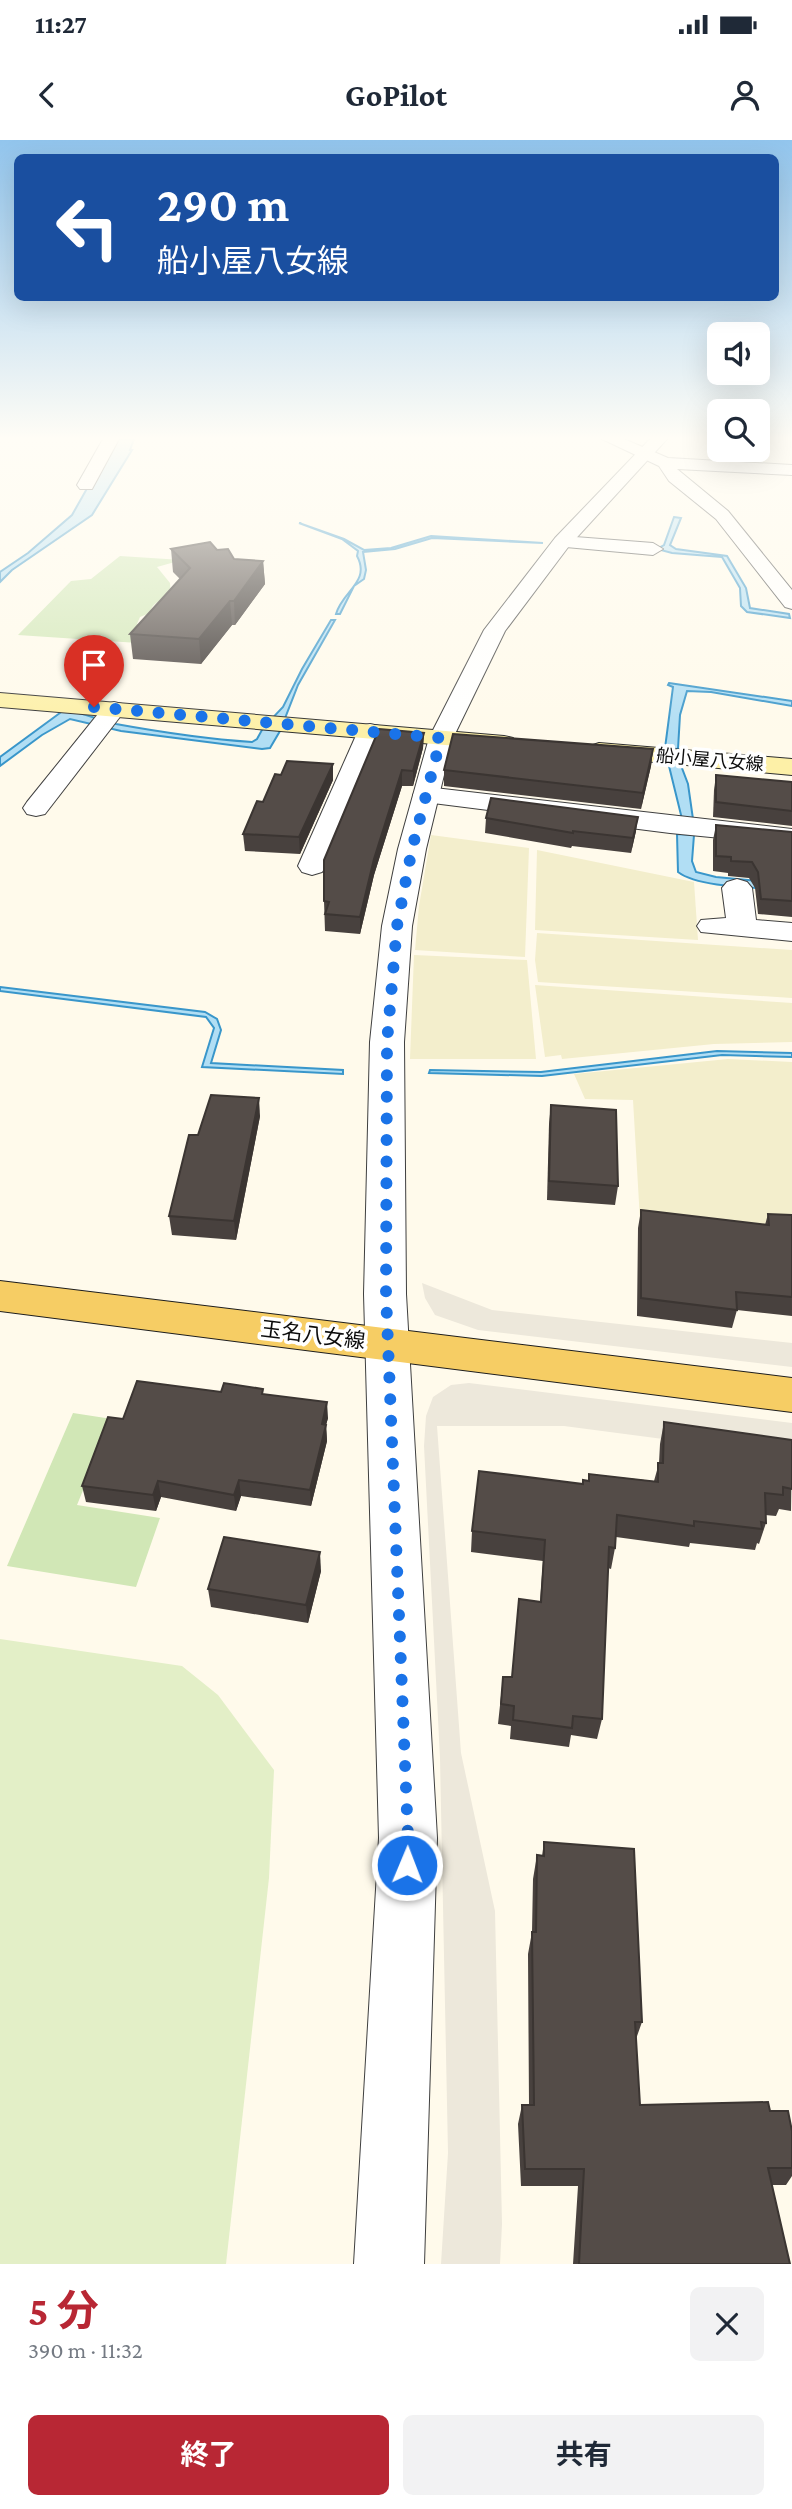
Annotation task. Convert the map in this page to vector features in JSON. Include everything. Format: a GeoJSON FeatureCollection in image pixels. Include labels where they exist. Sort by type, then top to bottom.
{"type":"FeatureCollection","features":[{"type":"Feature","properties":{"kind":"main road"},"geometry":{"type":"LineString","coordinates":[[0,699],[107,718],[264,722],[524,745]]}},
{"type":"Feature","properties":{"kind":"main road","name":"船小屋八女線"},"geometry":{"type":"LineString","coordinates":[[579,749],[792,767]]}},
{"type":"Feature","properties":{"kind":"main road","name":"玉名八女線"},"geometry":{"type":"LineString","coordinates":[[0,1296],[792,1395]]}},
{"type":"Feature","properties":{"kind":"street"},"geometry":{"type":"LineString","coordinates":[[389,2264],[408,1838],[386,1294],[387,1042],[397,926],[441,738],[496,628],[566,538]]}},
{"type":"Feature","properties":{"kind":"street"},"geometry":{"type":"LineString","coordinates":[[740,538],[792,603]]}},
{"type":"Feature","properties":{"kind":"street"},"geometry":{"type":"LineString","coordinates":[[562,542],[653,549]]}},
{"type":"Feature","properties":{"kind":"street"},"geometry":{"type":"LineString","coordinates":[[36,808],[107,718]]}},
{"type":"Feature","properties":{"kind":"street"},"geometry":{"type":"LineString","coordinates":[[312,866],[370,732]]}},
{"type":"Feature","properties":{"kind":"street"},"geometry":{"type":"LineString","coordinates":[[426,795],[792,837]]}},
{"type":"Feature","properties":{"kind":"street"},"geometry":{"type":"LineString","coordinates":[[737,888],[727,927],[792,932]]}},
{"type":"Feature","properties":{"kind":"shaded area"},"geometry":{"type":"Polygon","coordinates":[[[431,835],[529,848],[525,957],[415,950],[419,906],[431,835]]]}},
{"type":"Feature","properties":{"kind":"shaded area"},"geometry":{"type":"Polygon","coordinates":[[[537,850],[694,882],[698,940],[535,930],[537,850]]]}},
{"type":"Feature","properties":{"kind":"shaded area"},"geometry":{"type":"Polygon","coordinates":[[[537,933],[792,950],[792,998],[538,982],[535,960],[537,933]]]}},
{"type":"Feature","properties":{"kind":"shaded area"},"geometry":{"type":"Polygon","coordinates":[[[414,955],[527,960],[536,1059],[410,1059],[414,955]]]}},
{"type":"Feature","properties":{"kind":"shaded area"},"geometry":{"type":"Polygon","coordinates":[[[535,985],[792,1003],[792,1042],[714,1044],[562,1059],[561,1055],[545,1057],[535,985]]]}},
{"type":"Feature","properties":{"kind":"shaded area"},"geometry":{"type":"Polygon","coordinates":[[[728,1059],[792,1062],[792,1232],[640,1220],[633,1100],[585,1099],[574,1074],[728,1059]]]}},
{"type":"Feature","properties":{"kind":"shaded area"},"geometry":{"type":"Polygon","coordinates":[[[422,1283],[492,1310],[792,1343],[792,1367],[478,1330],[435,1315],[425,1298],[422,1283]]]}},
{"type":"Feature","properties":{"kind":"shaded area"},"geometry":{"type":"Polygon","coordinates":[[[469,1383],[792,1423],[792,1456],[564,1426],[437,1426],[461,1753],[495,1911],[502,2224],[500,2264],[441,2264],[448,2153],[440,1758],[424,1446],[426,1416],[433,1397],[451,1385],[469,1383]]]}},
{"type":"Feature","properties":{"kind":"green space"},"geometry":{"type":"Polygon","coordinates":[[[120,556],[182,560],[157,567],[170,583],[171,597],[157,602],[150,613],[140,617],[137,624],[147,629],[138,643],[18,635],[71,581],[91,579],[120,556]]]}},
{"type":"Feature","properties":{"kind":"green space"},"geometry":{"type":"Polygon","coordinates":[[[73,1413],[112,1419],[77,1505],[160,1518],[136,1587],[7,1566],[73,1413]]]}},
{"type":"Feature","properties":{"kind":"green space"},"geometry":{"type":"Polygon","coordinates":[[[0,1639],[182,1666],[218,1695],[274,1770],[269,1878],[226,2264],[0,2264],[0,1639]]]}},
{"type":"Feature","properties":{"kind":"water"},"geometry":{"type":"Polygon","coordinates":[[[45,538],[58,538],[12,570],[0,582],[0,572],[45,538]]]}},
{"type":"Feature","properties":{"kind":"water"},"geometry":{"type":"Polygon","coordinates":[[[340,538],[344,539],[364,550],[391,548],[432,538],[395,549],[363,552],[366,570],[364,579],[354,586],[360,573],[358,551],[340,538]]]}},
{"type":"Feature","properties":{"kind":"water"},"geometry":{"type":"Polygon","coordinates":[[[435,538],[465,538],[543,543],[435,538]]]}},
{"type":"Feature","properties":{"kind":"water"},"geometry":{"type":"Polygon","coordinates":[[[666,538],[673,538],[670,545],[676,549],[727,556],[746,588],[750,608],[789,614],[790,618],[747,612],[741,606],[740,588],[722,557],[672,553],[657,549],[664,545],[666,538]]]}},
{"type":"Feature","properties":{"kind":"water"},"geometry":{"type":"Polygon","coordinates":[[[354,586],[340,614],[336,614],[339,606],[354,586]]]}},
{"type":"Feature","properties":{"kind":"water"},"geometry":{"type":"Polygon","coordinates":[[[331,620],[335,620],[298,685],[280,731],[270,748],[121,731],[70,719],[42,735],[0,766],[0,757],[64,710],[133,727],[252,742],[283,707],[331,620]]]}},
{"type":"Feature","properties":{"kind":"water"},"geometry":{"type":"Polygon","coordinates":[[[669,683],[792,701],[792,706],[711,692],[687,691],[680,715],[678,749],[665,748],[673,687],[668,685],[669,683]]]}},
{"type":"Feature","properties":{"kind":"water"},"geometry":{"type":"Polygon","coordinates":[[[668,762],[680,763],[688,784],[693,819],[682,819],[668,762]]]}},
{"type":"Feature","properties":{"kind":"water"},"geometry":{"type":"Polygon","coordinates":[[[677,834],[694,835],[692,861],[696,872],[716,877],[792,884],[792,890],[733,886],[688,878],[678,872],[677,834]]]}},
{"type":"Feature","properties":{"kind":"water"},"geometry":{"type":"Polygon","coordinates":[[[0,987],[205,1012],[217,1019],[221,1030],[211,1063],[343,1070],[343,1074],[202,1067],[214,1028],[206,1017],[0,991],[0,987]]]}},
{"type":"Feature","properties":{"kind":"water"},"geometry":{"type":"Polygon","coordinates":[[[717,1051],[792,1053],[792,1057],[722,1055],[542,1076],[429,1073],[430,1070],[541,1072],[717,1051]]]}},
{"type":"Feature","properties":{"kind":"building"},"geometry":{"type":"Polygon","coordinates":[[[210,542],[217,550],[228,549],[234,559],[263,561],[234,601],[230,601],[199,639],[130,634],[190,568],[171,549],[210,542]]]}},
{"type":"Feature","properties":{"kind":"building"},"geometry":{"type":"Polygon","coordinates":[[[379,729],[424,733],[413,771],[402,770],[374,859],[360,917],[325,914],[329,902],[324,901],[324,860],[379,729]]]}},
{"type":"Feature","properties":{"kind":"building"},"geometry":{"type":"Polygon","coordinates":[[[453,734],[653,749],[643,793],[444,770],[453,734]]]}},
{"type":"Feature","properties":{"kind":"building"},"geometry":{"type":"Polygon","coordinates":[[[287,761],[333,764],[299,837],[243,834],[257,801],[263,802],[275,774],[281,775],[287,761]]]}},
{"type":"Feature","properties":{"kind":"building"},"geometry":{"type":"Polygon","coordinates":[[[716,775],[792,782],[792,811],[716,802],[716,775]]]}},
{"type":"Feature","properties":{"kind":"building"},"geometry":{"type":"Polygon","coordinates":[[[491,798],[638,817],[633,838],[573,833],[486,818],[491,798]]]}},
{"type":"Feature","properties":{"kind":"building"},"geometry":{"type":"Polygon","coordinates":[[[716,825],[792,832],[792,901],[761,899],[758,872],[752,862],[731,861],[731,857],[716,856],[716,825]]]}},
{"type":"Feature","properties":{"kind":"building"},"geometry":{"type":"Polygon","coordinates":[[[211,1095],[259,1098],[234,1221],[169,1216],[189,1135],[198,1135],[211,1095]]]}},
{"type":"Feature","properties":{"kind":"building"},"geometry":{"type":"Polygon","coordinates":[[[551,1105],[616,1110],[618,1186],[549,1181],[551,1105]]]}},
{"type":"Feature","properties":{"kind":"building"},"geometry":{"type":"Polygon","coordinates":[[[641,1210],[769,1225],[768,1214],[792,1215],[792,1297],[736,1292],[737,1310],[641,1298],[641,1210]]]}},
{"type":"Feature","properties":{"kind":"building"},"geometry":{"type":"Polygon","coordinates":[[[137,1381],[221,1392],[224,1383],[263,1389],[262,1394],[327,1402],[322,1424],[326,1425],[310,1490],[239,1480],[234,1495],[158,1481],[153,1495],[82,1486],[108,1417],[123,1419],[137,1381]]]}},
{"type":"Feature","properties":{"kind":"building"},"geometry":{"type":"Polygon","coordinates":[[[664,1422],[792,1440],[792,1489],[783,1487],[783,1495],[765,1493],[766,1523],[761,1522],[762,1529],[694,1521],[694,1526],[617,1515],[615,1548],[609,1547],[602,1719],[573,1716],[572,1728],[513,1720],[514,1706],[501,1704],[503,1677],[512,1677],[519,1599],[541,1602],[545,1540],[472,1531],[479,1471],[583,1484],[583,1480],[589,1481],[589,1474],[658,1482],[658,1463],[663,1463],[664,1422]]]}},
{"type":"Feature","properties":{"kind":"building"},"geometry":{"type":"Polygon","coordinates":[[[224,1537],[320,1552],[306,1605],[208,1589],[224,1537]]]}},
{"type":"Feature","properties":{"kind":"building"},"geometry":{"type":"Polygon","coordinates":[[[544,1842],[634,1849],[642,2022],[635,2022],[640,2105],[768,2102],[770,2111],[788,2111],[792,2131],[792,2168],[768,2168],[790,2264],[579,2264],[584,2169],[525,2169],[522,2105],[534,2105],[532,1932],[536,1932],[537,1855],[544,1856],[544,1842]]]}},
{"type":"Feature","properties":{"kind":"route"},"geometry":{"type":"LineString","coordinates":[[94,707],[441,738],[412,849],[397,926],[387,1042],[386,1294],[407,1865]]}}]}
